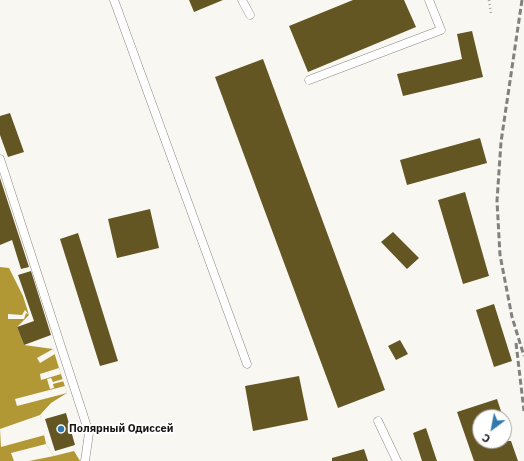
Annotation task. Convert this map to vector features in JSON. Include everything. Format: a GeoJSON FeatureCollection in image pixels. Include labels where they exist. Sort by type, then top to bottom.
{"type":"FeatureCollection","features":[{"type":"Feature","properties":{"kind":"lane"},"geometry":{"type":"LineString","coordinates":[[114,0],[247,364]]}},
{"type":"Feature","properties":{"kind":"lane"},"geometry":{"type":"LineString","coordinates":[[308,80],[441,30],[429,0]]}},
{"type":"Feature","properties":{"kind":"lane"},"geometry":{"type":"LineString","coordinates":[[245,1],[250,15]]}},
{"type":"Feature","properties":{"kind":"lane"},"geometry":{"type":"LineString","coordinates":[[0,159],[89,433],[85,461]]}},
{"type":"Feature","properties":{"kind":"lane"},"geometry":{"type":"LineString","coordinates":[[378,421],[397,461]]}},
{"type":"Feature","properties":{"kind":"path"},"geometry":{"type":"LineString","coordinates":[[489,0],[491,14]]}},
{"type":"Feature","properties":{"kind":"shaded area"},"geometry":{"type":"Polygon","coordinates":[[[0,267],[9,268],[23,296],[29,315],[17,327],[24,345],[53,349],[67,393],[51,403],[40,415],[46,444],[54,456],[74,451],[80,461],[0,461],[0,267]]]}},
{"type":"Feature","properties":{"kind":"pier"},"geometry":{"type":"Polygon","coordinates":[[[25,310],[29,315],[26,313],[24,319],[8,319],[8,314],[22,315],[25,310]]]}},
{"type":"Feature","properties":{"kind":"pier"},"geometry":{"type":"Polygon","coordinates":[[[53,349],[55,354],[40,363],[37,358],[53,349]]]}},
{"type":"Feature","properties":{"kind":"pier"},"geometry":{"type":"Polygon","coordinates":[[[59,368],[61,374],[41,380],[40,374],[59,368]]]}},
{"type":"Feature","properties":{"kind":"pier"},"geometry":{"type":"Polygon","coordinates":[[[51,378],[53,382],[63,379],[64,381],[53,384],[54,388],[50,389],[47,379],[51,378]]]}},
{"type":"Feature","properties":{"kind":"pier"},"geometry":{"type":"Polygon","coordinates":[[[65,386],[67,393],[17,406],[15,399],[65,386]]]}},
{"type":"Feature","properties":{"kind":"pier"},"geometry":{"type":"Polygon","coordinates":[[[40,415],[45,435],[1,447],[0,429],[40,415]]]}},
{"type":"Feature","properties":{"kind":"pier"},"geometry":{"type":"Polygon","coordinates":[[[46,444],[54,456],[29,461],[14,461],[11,453],[46,444]]]}},
{"type":"Feature","properties":{"kind":"building"},"geometry":{"type":"Polygon","coordinates":[[[189,0],[223,0],[194,12],[189,0]]]}},
{"type":"Feature","properties":{"kind":"building"},"geometry":{"type":"Polygon","coordinates":[[[353,0],[404,0],[416,27],[308,72],[289,26],[353,0]]]}},
{"type":"Feature","properties":{"kind":"building"},"geometry":{"type":"Polygon","coordinates":[[[472,31],[483,77],[403,96],[397,74],[462,59],[457,34],[472,31]]]}},
{"type":"Feature","properties":{"kind":"building"},"geometry":{"type":"Polygon","coordinates":[[[263,59],[385,390],[338,408],[215,77],[263,59]]]}},
{"type":"Feature","properties":{"kind":"building"},"geometry":{"type":"Polygon","coordinates":[[[10,113],[24,152],[8,157],[0,135],[0,116],[10,113]]]}},
{"type":"Feature","properties":{"kind":"building"},"geometry":{"type":"Polygon","coordinates":[[[480,138],[487,163],[407,185],[400,160],[480,138]]]}},
{"type":"Feature","properties":{"kind":"building"},"geometry":{"type":"Polygon","coordinates":[[[0,178],[29,267],[21,269],[12,240],[0,245],[0,178]]]}},
{"type":"Feature","properties":{"kind":"building"},"geometry":{"type":"Polygon","coordinates":[[[465,192],[489,276],[463,284],[438,200],[465,192]]]}},
{"type":"Feature","properties":{"kind":"building"},"geometry":{"type":"Polygon","coordinates":[[[150,209],[159,248],[117,258],[108,219],[150,209]]]}},
{"type":"Feature","properties":{"kind":"building"},"geometry":{"type":"Polygon","coordinates":[[[393,232],[419,258],[407,269],[381,242],[393,232]]]}},
{"type":"Feature","properties":{"kind":"building"},"geometry":{"type":"Polygon","coordinates":[[[78,233],[118,361],[100,366],[60,239],[78,233]]]}},
{"type":"Feature","properties":{"kind":"building"},"geometry":{"type":"Polygon","coordinates":[[[31,271],[51,335],[24,345],[17,327],[34,321],[18,275],[31,271]]]}},
{"type":"Feature","properties":{"kind":"building"},"geometry":{"type":"Polygon","coordinates":[[[494,304],[512,361],[494,367],[476,310],[494,304]]]}},
{"type":"Feature","properties":{"kind":"building"},"geometry":{"type":"Polygon","coordinates":[[[400,340],[408,354],[396,360],[388,346],[400,340]]]}},
{"type":"Feature","properties":{"kind":"building"},"geometry":{"type":"Polygon","coordinates":[[[299,376],[308,420],[253,431],[245,386],[299,376]]]}},
{"type":"Feature","properties":{"kind":"building"},"geometry":{"type":"Polygon","coordinates":[[[497,399],[500,409],[472,409],[472,449],[512,449],[512,444],[518,461],[474,461],[457,412],[497,399]]]}},
{"type":"Feature","properties":{"kind":"building"},"geometry":{"type":"Polygon","coordinates":[[[66,413],[75,445],[55,451],[45,419],[66,413]]]}},
{"type":"Feature","properties":{"kind":"building"},"geometry":{"type":"Polygon","coordinates":[[[426,428],[437,461],[422,461],[413,433],[426,428]]]}},
{"type":"Feature","properties":{"kind":"building"},"geometry":{"type":"Polygon","coordinates":[[[364,449],[368,461],[332,461],[332,458],[364,449]]]}},
{"type":"Feature","properties":{"kind":"railway"},"geometry":{"type":"LineString","coordinates":[[522,0],[501,142],[497,201],[500,255],[512,317],[524,356]]}},
{"type":"Feature","properties":{"kind":"railway"},"geometry":{"type":"LineString","coordinates":[[516,343],[524,411]]}},
{"type":"Feature","properties":{"kind":"place","name":"Полярный Одиссей"},"geometry":{"type":"Point","coordinates":[61,429]}}]}
